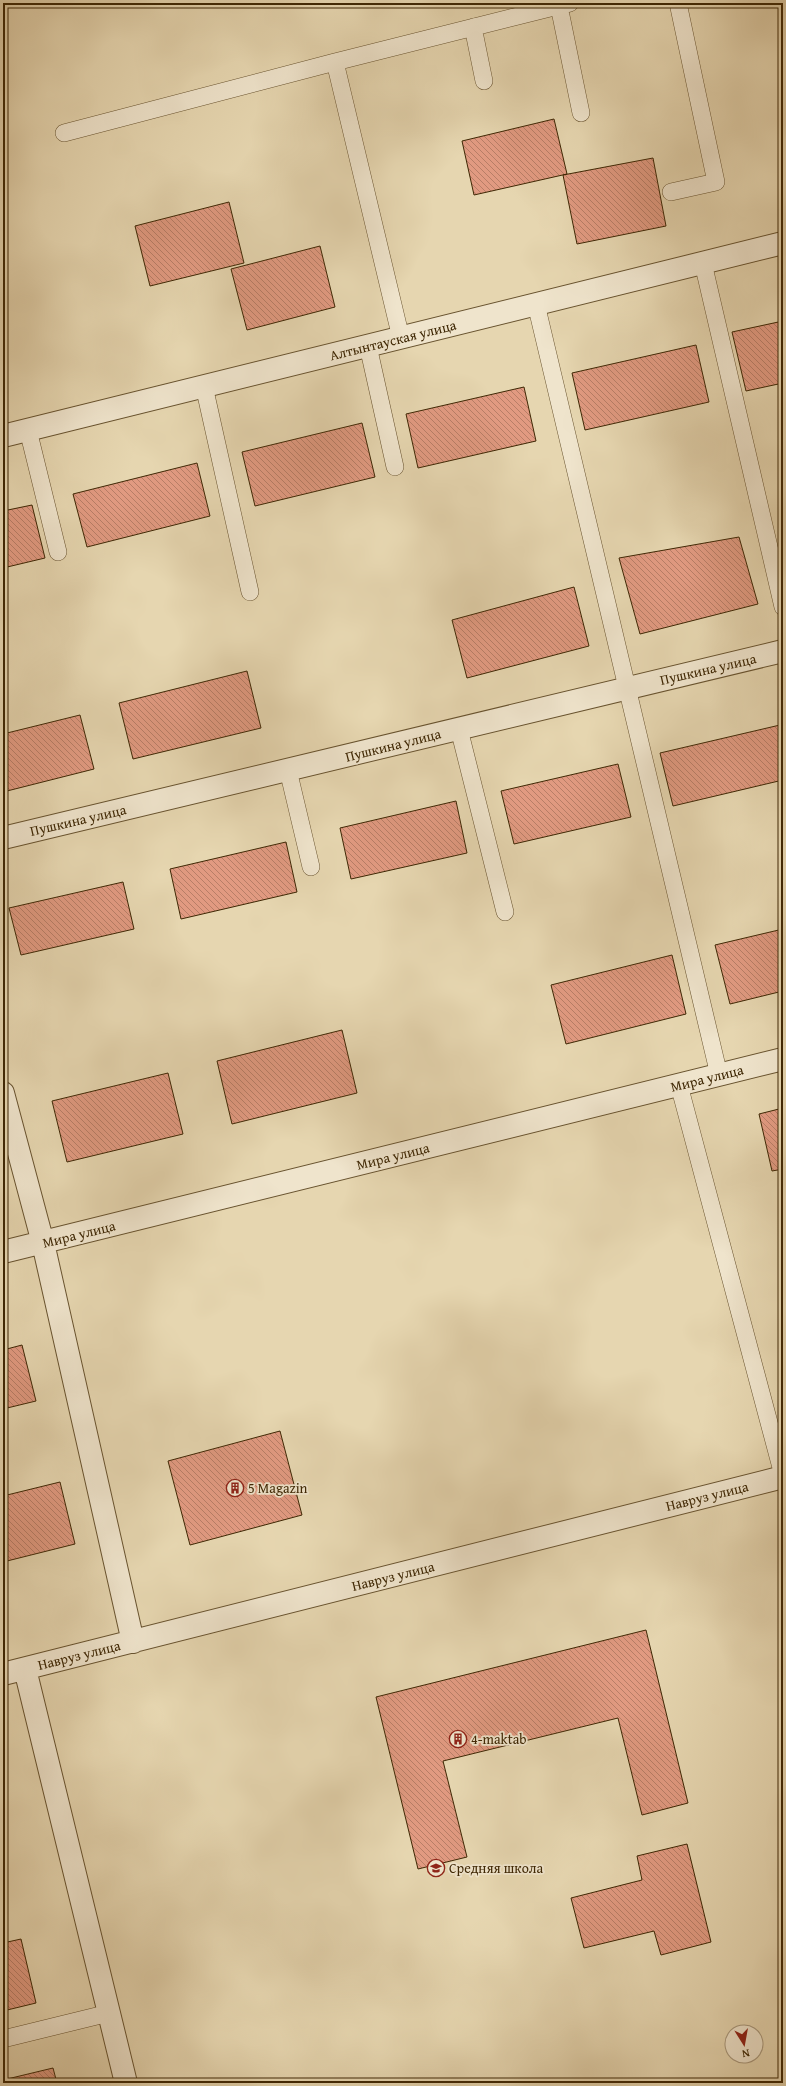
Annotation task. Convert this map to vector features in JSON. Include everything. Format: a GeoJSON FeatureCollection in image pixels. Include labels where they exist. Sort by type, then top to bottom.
{"type":"FeatureCollection","features":[{"type":"Feature","properties":{"kind":"street","name":"Алтынтауская улица"},"geometry":{"type":"LineString","coordinates":[[3,436],[783,243]]}},
{"type":"Feature","properties":{"kind":"street","name":"Пушкина улица"},"geometry":{"type":"LineString","coordinates":[[3,838],[783,651]]}},
{"type":"Feature","properties":{"kind":"street","name":"Мира улица"},"geometry":{"type":"LineString","coordinates":[[3,1252],[783,1059]]}},
{"type":"Feature","properties":{"kind":"street"},"geometry":{"type":"LineString","coordinates":[[3,1094],[43,1243],[133,1642]]}},
{"type":"Feature","properties":{"kind":"street","name":"Навруз улица"},"geometry":{"type":"LineString","coordinates":[[3,1674],[783,1476]]}},
{"type":"Feature","properties":{"kind":"street"},"geometry":{"type":"LineString","coordinates":[[25,1669],[126,2083]]}},
{"type":"Feature","properties":{"kind":"lane"},"geometry":{"type":"LineString","coordinates":[[671,192],[716,182],[678,3]]}},
{"type":"Feature","properties":{"kind":"lane"},"geometry":{"type":"LineString","coordinates":[[64,133],[564,4],[581,112]]}},
{"type":"Feature","properties":{"kind":"lane"},"geometry":{"type":"LineString","coordinates":[[473,27],[484,81]]}},
{"type":"Feature","properties":{"kind":"lane"},"geometry":{"type":"LineString","coordinates":[[335,62],[401,338]]}},
{"type":"Feature","properties":{"kind":"lane"},"geometry":{"type":"LineString","coordinates":[[703,263],[783,608]]}},
{"type":"Feature","properties":{"kind":"lane"},"geometry":{"type":"LineString","coordinates":[[536,304],[719,1075]]}},
{"type":"Feature","properties":{"kind":"lane"},"geometry":{"type":"LineString","coordinates":[[368,346],[395,467]]}},
{"type":"Feature","properties":{"kind":"lane"},"geometry":{"type":"LineString","coordinates":[[204,386],[250,592]]}},
{"type":"Feature","properties":{"kind":"lane"},"geometry":{"type":"LineString","coordinates":[[28,430],[58,552]]}},
{"type":"Feature","properties":{"kind":"lane"},"geometry":{"type":"LineString","coordinates":[[459,729],[505,912]]}},
{"type":"Feature","properties":{"kind":"lane"},"geometry":{"type":"LineString","coordinates":[[288,770],[311,867]]}},
{"type":"Feature","properties":{"kind":"lane"},"geometry":{"type":"LineString","coordinates":[[679,1085],[783,1476]]}},
{"type":"Feature","properties":{"kind":"lane"},"geometry":{"type":"LineString","coordinates":[[3,2039],[109,2013]]}},
{"type":"Feature","properties":{"kind":"building"},"geometry":{"type":"Polygon","coordinates":[[[554,119],[567,174],[474,195],[462,141],[554,119]]]}},
{"type":"Feature","properties":{"kind":"building"},"geometry":{"type":"Polygon","coordinates":[[[653,158],[666,226],[577,244],[563,175],[653,158]]]}},
{"type":"Feature","properties":{"kind":"building"},"geometry":{"type":"Polygon","coordinates":[[[229,202],[244,263],[150,286],[135,226],[229,202]]]}},
{"type":"Feature","properties":{"kind":"building"},"geometry":{"type":"Polygon","coordinates":[[[320,246],[335,307],[247,330],[231,269],[320,246]]]}},
{"type":"Feature","properties":{"kind":"building"},"geometry":{"type":"Polygon","coordinates":[[[783,321],[783,383],[746,391],[732,332],[783,321]]]}},
{"type":"Feature","properties":{"kind":"building"},"geometry":{"type":"Polygon","coordinates":[[[696,345],[709,402],[585,430],[572,373],[696,345]]]}},
{"type":"Feature","properties":{"kind":"building"},"geometry":{"type":"Polygon","coordinates":[[[524,387],[536,441],[418,468],[406,414],[524,387]]]}},
{"type":"Feature","properties":{"kind":"building"},"geometry":{"type":"Polygon","coordinates":[[[362,423],[375,477],[255,506],[242,452],[362,423]]]}},
{"type":"Feature","properties":{"kind":"building"},"geometry":{"type":"Polygon","coordinates":[[[197,463],[210,516],[87,547],[73,494],[197,463]]]}},
{"type":"Feature","properties":{"kind":"building"},"geometry":{"type":"Polygon","coordinates":[[[32,505],[45,558],[3,568],[3,511],[32,505]]]}},
{"type":"Feature","properties":{"kind":"building"},"geometry":{"type":"Polygon","coordinates":[[[739,537],[758,604],[640,634],[619,558],[739,537]]]}},
{"type":"Feature","properties":{"kind":"building"},"geometry":{"type":"Polygon","coordinates":[[[574,587],[589,646],[467,678],[452,620],[574,587]]]}},
{"type":"Feature","properties":{"kind":"building"},"geometry":{"type":"Polygon","coordinates":[[[247,671],[261,728],[133,759],[119,703],[247,671]]]}},
{"type":"Feature","properties":{"kind":"building"},"geometry":{"type":"Polygon","coordinates":[[[80,715],[94,769],[3,792],[3,734],[80,715]]]}},
{"type":"Feature","properties":{"kind":"building"},"geometry":{"type":"Polygon","coordinates":[[[780,725],[783,738],[783,780],[673,806],[660,753],[780,725]]]}},
{"type":"Feature","properties":{"kind":"building"},"geometry":{"type":"Polygon","coordinates":[[[618,764],[631,817],[514,844],[501,791],[618,764]]]}},
{"type":"Feature","properties":{"kind":"building"},"geometry":{"type":"Polygon","coordinates":[[[456,801],[467,853],[351,879],[340,828],[456,801]]]}},
{"type":"Feature","properties":{"kind":"building"},"geometry":{"type":"Polygon","coordinates":[[[286,842],[297,892],[181,919],[170,869],[286,842]]]}},
{"type":"Feature","properties":{"kind":"building"},"geometry":{"type":"Polygon","coordinates":[[[123,882],[134,929],[21,955],[9,908],[123,882]]]}},
{"type":"Feature","properties":{"kind":"building"},"geometry":{"type":"Polygon","coordinates":[[[783,929],[783,991],[730,1004],[715,945],[783,929]]]}},
{"type":"Feature","properties":{"kind":"building"},"geometry":{"type":"Polygon","coordinates":[[[672,955],[686,1014],[566,1044],[551,985],[672,955]]]}},
{"type":"Feature","properties":{"kind":"building"},"geometry":{"type":"Polygon","coordinates":[[[342,1030],[357,1093],[232,1124],[217,1061],[342,1030]]]}},
{"type":"Feature","properties":{"kind":"building"},"geometry":{"type":"Polygon","coordinates":[[[168,1073],[183,1134],[67,1162],[52,1101],[168,1073]]]}},
{"type":"Feature","properties":{"kind":"building"},"geometry":{"type":"Polygon","coordinates":[[[783,1108],[783,1169],[772,1171],[759,1114],[783,1108]]]}},
{"type":"Feature","properties":{"kind":"building"},"geometry":{"type":"Polygon","coordinates":[[[22,1345],[36,1401],[3,1409],[3,1350],[22,1345]]]}},
{"type":"Feature","properties":{"kind":"building","name":"5 Magazin"},"geometry":{"type":"Polygon","coordinates":[[[280,1431],[302,1515],[190,1545],[168,1461],[280,1431]]]}},
{"type":"Feature","properties":{"kind":"building"},"geometry":{"type":"Polygon","coordinates":[[[60,1482],[75,1544],[3,1562],[3,1496],[60,1482]]]}},
{"type":"Feature","properties":{"kind":"building","name":"4-maktab"},"geometry":{"type":"Polygon","coordinates":[[[646,1630],[688,1803],[642,1815],[618,1718],[443,1761],[467,1857],[418,1869],[376,1697],[646,1630]]]}},
{"type":"Feature","properties":{"kind":"building"},"geometry":{"type":"Polygon","coordinates":[[[687,1844],[711,1942],[661,1955],[654,1931],[584,1948],[571,1898],[642,1880],[637,1856],[687,1844]]]}},
{"type":"Feature","properties":{"kind":"building"},"geometry":{"type":"Polygon","coordinates":[[[21,1939],[36,2003],[3,2011],[3,1943],[21,1939]]]}},
{"type":"Feature","properties":{"kind":"building"},"geometry":{"type":"Polygon","coordinates":[[[53,2068],[57,2083],[3,2083],[3,2080],[53,2068]]]}},
{"type":"Feature","properties":{"kind":"place","name":"5 Magazin"},"geometry":{"type":"Point","coordinates":[235,1488]}},
{"type":"Feature","properties":{"kind":"place","name":"4-maktab"},"geometry":{"type":"Point","coordinates":[458,1739]}},
{"type":"Feature","properties":{"kind":"place","name":"Средняя школа"},"geometry":{"type":"Point","coordinates":[436,1868]}}]}
